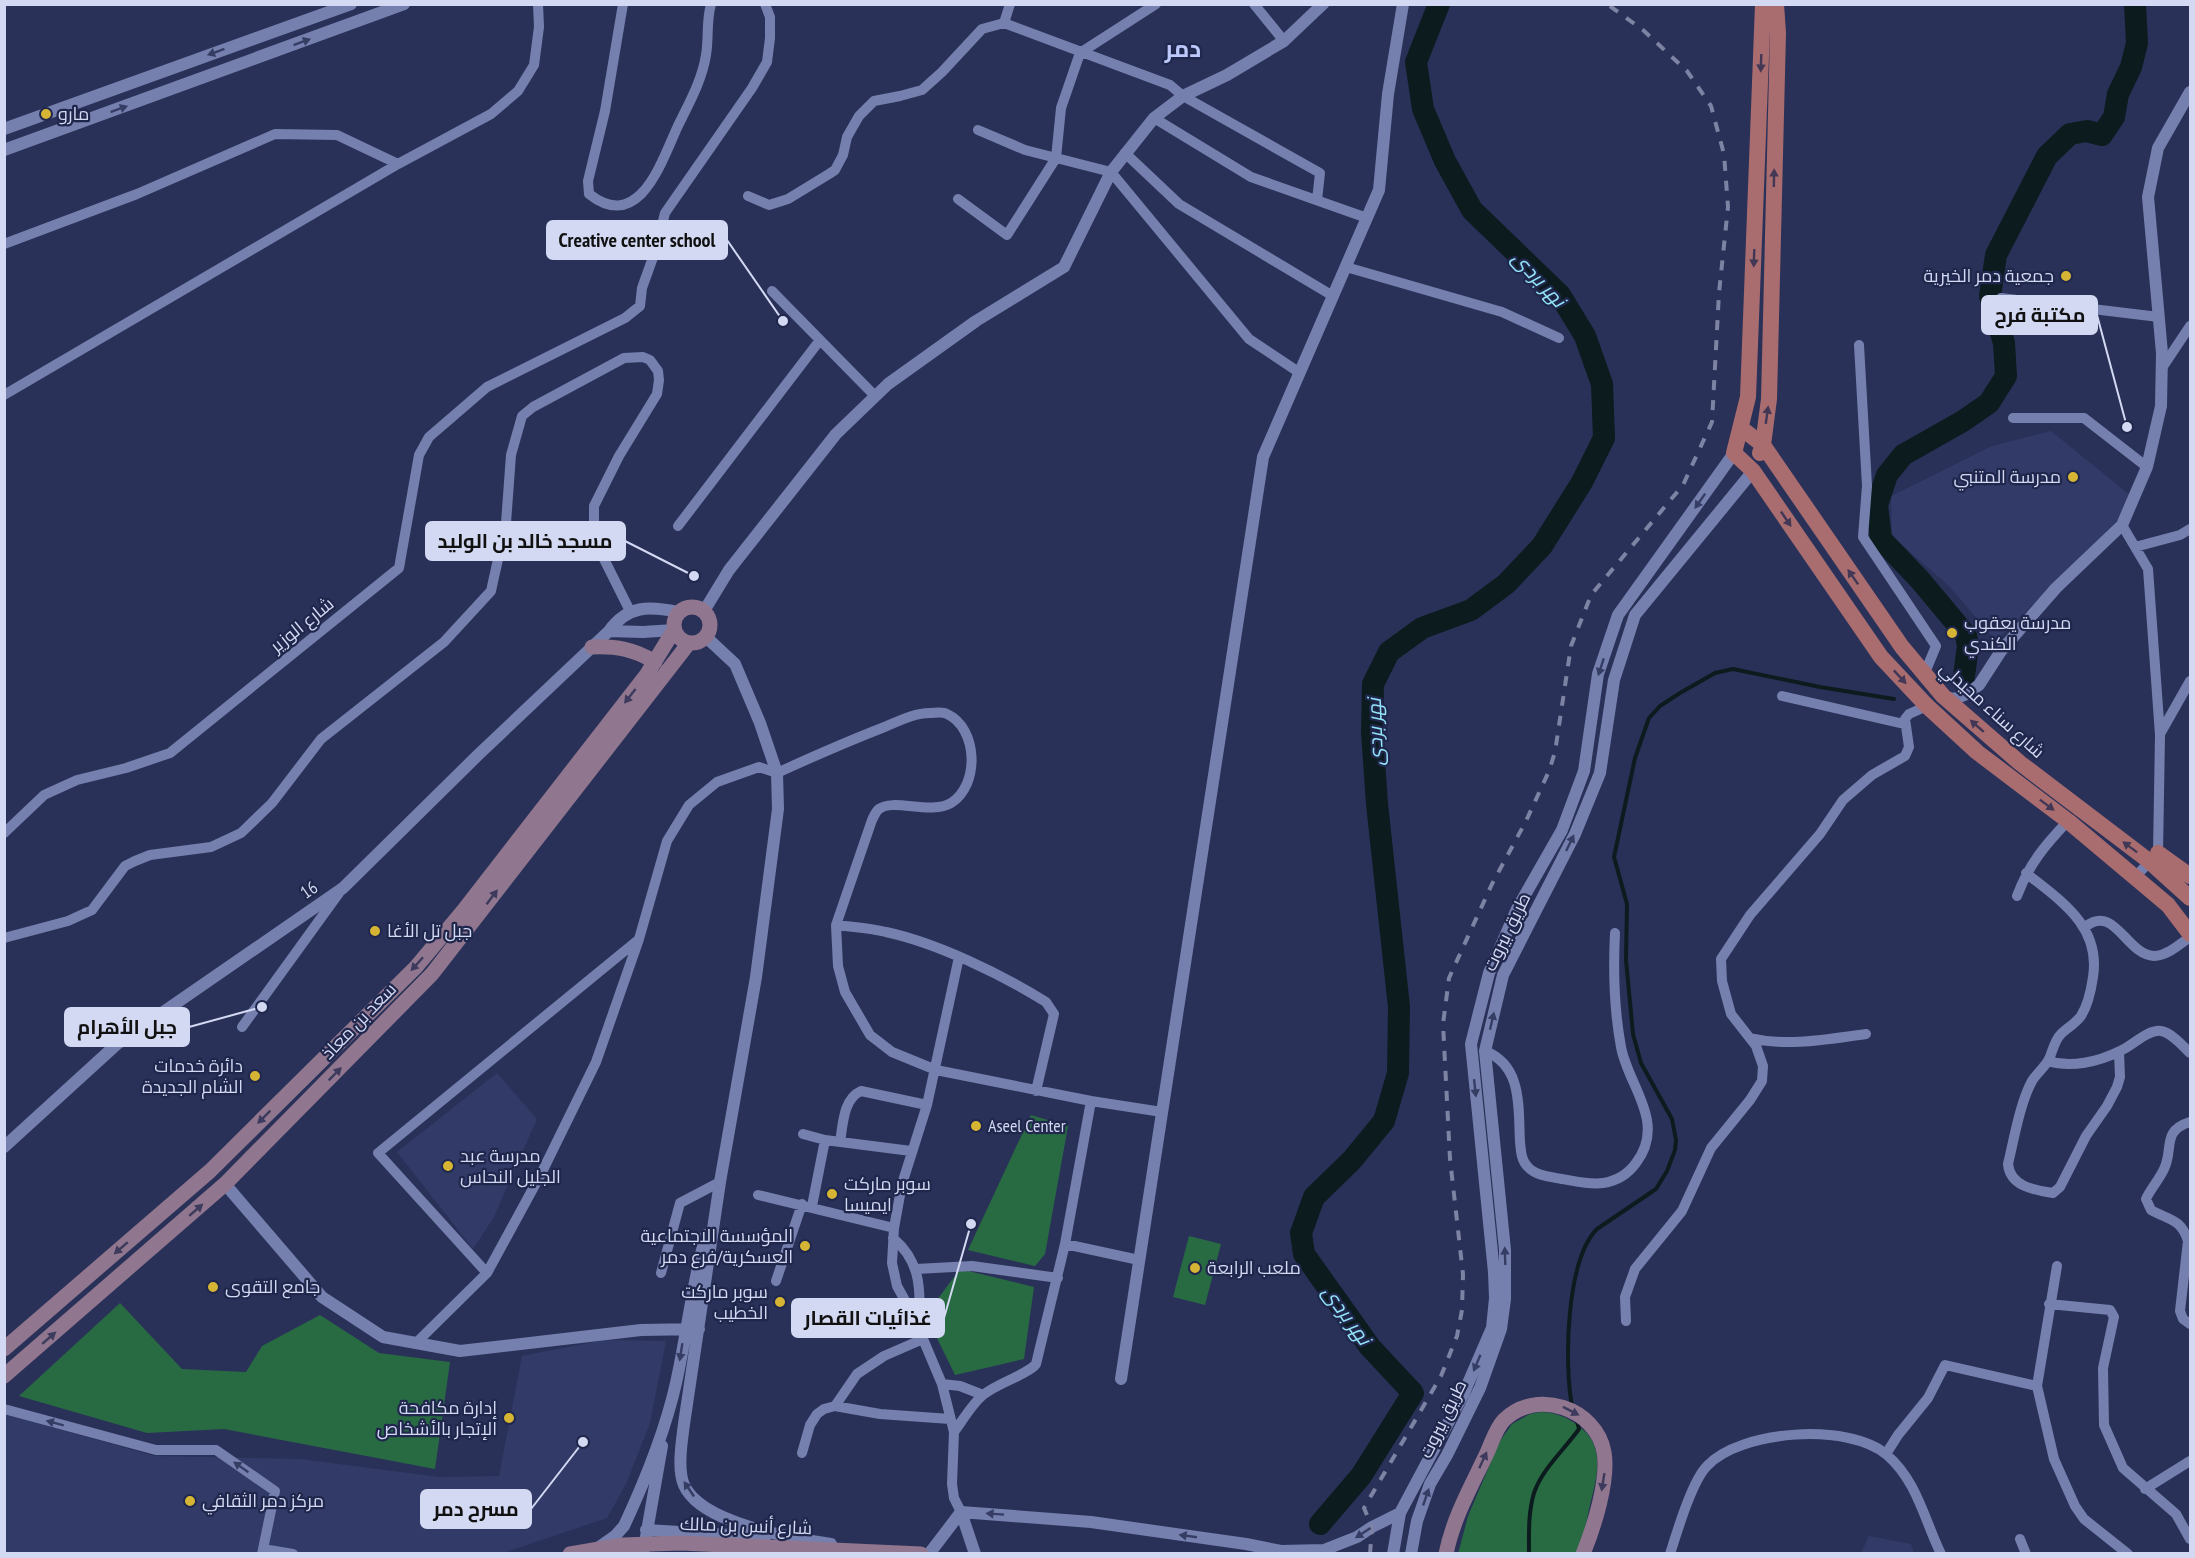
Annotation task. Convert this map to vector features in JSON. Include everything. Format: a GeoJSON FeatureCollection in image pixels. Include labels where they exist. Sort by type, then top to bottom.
{"type":"FeatureCollection","features":[{"type":"Feature","properties":{"kind":"main road"},"geometry":{"type":"LineString","coordinates":[[1763,4],[1748,397],[1734,453],[1753,471],[1881,657],[1927,706],[1977,752],[2068,821],[2168,904],[2190,926]]}},
{"type":"Feature","properties":{"kind":"main road"},"geometry":{"type":"LineString","coordinates":[[1753,471],[1763,445],[1769,399],[1778,33],[1776,4]]}},
{"type":"Feature","properties":{"kind":"main road","name":"شارع سناء محيدلي"},"geometry":{"type":"LineString","coordinates":[[1741,428],[1763,445],[1902,646],[1924,675],[1944,696],[2020,763],[2153,857],[2190,898]]}},
{"type":"Feature","properties":{"kind":"main road"},"geometry":{"type":"LineString","coordinates":[[688,607],[704,611],[708,615],[711,627],[706,637],[695,643],[680,639],[674,630],[674,621],[678,612],[688,607]]}},
{"type":"Feature","properties":{"kind":"main road","name":"سعد بن معاذ"},"geometry":{"type":"LineString","coordinates":[[4,1349],[210,1171],[416,967],[463,911],[647,674],[674,630]]}},
{"type":"Feature","properties":{"kind":"main road","name":"سعد بن معاذ"},"geometry":{"type":"LineString","coordinates":[[4,1376],[225,1185],[432,974],[689,643]]}},
{"type":"Feature","properties":{"kind":"main road"},"geometry":{"type":"LineString","coordinates":[[592,647],[615,646],[632,650],[655,662]]}},
{"type":"Feature","properties":{"kind":"main road"},"geometry":{"type":"LineString","coordinates":[[2153,857],[2190,876]]}},
{"type":"Feature","properties":{"kind":"main road"},"geometry":{"type":"LineString","coordinates":[[2168,904],[2190,936]]}},
{"type":"Feature","properties":{"kind":"main road"},"geometry":{"type":"LineString","coordinates":[[1446,1554],[1456,1520],[1504,1420],[1521,1409],[1546,1404],[1569,1409],[1582,1417],[1592,1426],[1604,1451],[1604,1481],[1593,1527],[1583,1554]]}},
{"type":"Feature","properties":{"kind":"main road","name":"شارع أنس بن مالك"},"geometry":{"type":"LineString","coordinates":[[570,1554],[623,1545],[680,1543],[921,1554]]}},
{"type":"Feature","properties":{"kind":"street"},"geometry":{"type":"LineString","coordinates":[[4,129],[351,4]]}},
{"type":"Feature","properties":{"kind":"street"},"geometry":{"type":"LineString","coordinates":[[4,150],[404,4]]}},
{"type":"Feature","properties":{"kind":"street"},"geometry":{"type":"LineString","coordinates":[[4,394],[398,164],[490,114],[518,91],[534,65],[539,27],[538,4]]}},
{"type":"Feature","properties":{"kind":"street"},"geometry":{"type":"LineString","coordinates":[[624,4],[605,111],[588,181],[589,194],[599,202],[617,207],[633,201],[644,193],[659,168],[700,79],[706,55],[711,4]]}},
{"type":"Feature","properties":{"kind":"street","name":"شارع الوزير"},"geometry":{"type":"LineString","coordinates":[[4,832],[44,795],[76,780],[126,768],[170,753],[399,568],[419,455],[429,437],[487,387],[625,318],[640,306],[642,288],[656,249],[665,213],[767,62],[770,17],[765,4]]}},
{"type":"Feature","properties":{"kind":"street"},"geometry":{"type":"LineString","coordinates":[[1004,24],[1010,4]]}},
{"type":"Feature","properties":{"kind":"street"},"geometry":{"type":"LineString","coordinates":[[958,200],[1007,235],[1056,158],[1060,108],[1080,53],[1156,4]]}},
{"type":"Feature","properties":{"kind":"street"},"geometry":{"type":"LineString","coordinates":[[1254,4],[1284,40]]}},
{"type":"Feature","properties":{"kind":"street"},"geometry":{"type":"LineString","coordinates":[[704,611],[729,570],[836,434],[875,396],[888,384],[976,321],[1064,267],[1111,172],[1154,118],[1183,96],[1227,75],[1284,40],[1323,4]]}},
{"type":"Feature","properties":{"kind":"street"},"geometry":{"type":"LineString","coordinates":[[1121,1379],[1263,457],[1379,190],[1388,94],[1403,4]]}},
{"type":"Feature","properties":{"kind":"street"},"geometry":{"type":"LineString","coordinates":[[748,196],[769,205],[788,199],[835,170],[843,155],[847,137],[859,116],[874,101],[922,90],[982,29],[1004,24],[1170,85],[1183,96],[1320,173],[1317,200]]}},
{"type":"Feature","properties":{"kind":"street"},"geometry":{"type":"LineString","coordinates":[[1626,1321],[1625,1297],[1635,1269],[1682,1211],[1711,1148],[1758,1090],[1762,1081],[1763,1066],[1750,1038],[1731,1014],[1722,981],[1720,959],[1750,915],[1820,834],[1843,800],[1872,775],[1905,756],[1909,747],[1905,724],[1909,714],[1944,696],[1954,699],[1967,694],[1979,685],[2001,651],[2056,588],[2122,525],[2147,467],[2161,406],[2162,368],[2159,317],[2148,197],[2158,147],[2190,92]]}},
{"type":"Feature","properties":{"kind":"street"},"geometry":{"type":"LineString","coordinates":[[1154,118],[1251,177],[1367,218]]}},
{"type":"Feature","properties":{"kind":"street"},"geometry":{"type":"LineString","coordinates":[[978,130],[1025,150],[1111,172],[1249,339],[1300,373]]}},
{"type":"Feature","properties":{"kind":"street"},"geometry":{"type":"LineString","coordinates":[[4,244],[137,194],[275,134],[338,135],[398,164]]}},
{"type":"Feature","properties":{"kind":"street"},"geometry":{"type":"LineString","coordinates":[[1125,153],[1179,204],[1333,296]]}},
{"type":"Feature","properties":{"kind":"street"},"geometry":{"type":"LineString","coordinates":[[1346,267],[1502,312],[1559,338]]}},
{"type":"Feature","properties":{"kind":"street"},"geometry":{"type":"LineString","coordinates":[[772,291],[875,396]]}},
{"type":"Feature","properties":{"kind":"street"},"geometry":{"type":"LineString","coordinates":[[2001,298],[2159,317]]}},
{"type":"Feature","properties":{"kind":"street"},"geometry":{"type":"LineString","coordinates":[[2162,368],[2190,326]]}},
{"type":"Feature","properties":{"kind":"street"},"geometry":{"type":"LineString","coordinates":[[678,526],[820,340]]}},
{"type":"Feature","properties":{"kind":"street"},"geometry":{"type":"LineString","coordinates":[[1858,345],[1868,486],[1863,537],[1936,646],[1924,675]]}},
{"type":"Feature","properties":{"kind":"street"},"geometry":{"type":"LineString","coordinates":[[4,938],[68,921],[92,910],[125,866],[135,861],[150,855],[211,847],[241,833],[272,803],[321,739],[444,642],[491,591],[506,523],[511,454],[522,416],[533,407],[624,358],[643,357],[651,360],[658,371],[659,380],[657,394],[619,456],[594,506],[594,522],[599,549],[630,611],[653,608],[678,612]]}},
{"type":"Feature","properties":{"kind":"street"},"geometry":{"type":"LineString","coordinates":[[2013,418],[2084,418],[2147,467]]}},
{"type":"Feature","properties":{"kind":"street"},"geometry":{"type":"LineString","coordinates":[[1394,1554],[1400,1513],[1464,1395],[1492,1328],[1495,1298],[1494,1272],[1471,1044],[1489,972],[1517,909],[1562,830],[1584,771],[1598,674],[1618,615],[1734,453]]}},
{"type":"Feature","properties":{"kind":"street","name":"طريق بيروت"},"geometry":{"type":"LineString","coordinates":[[1411,1554],[1418,1521],[1430,1484],[1480,1388],[1502,1329],[1505,1299],[1505,1250],[1485,1051],[1503,975],[1575,834],[1600,773],[1614,680],[1635,615],[1753,471]]}},
{"type":"Feature","properties":{"kind":"street"},"geometry":{"type":"LineString","coordinates":[[2122,525],[2148,569],[2160,735],[2153,857],[2134,877]]}},
{"type":"Feature","properties":{"kind":"street"},"geometry":{"type":"LineString","coordinates":[[2135,547],[2180,535],[2190,530]]}},
{"type":"Feature","properties":{"kind":"street","name":"16"},"geometry":{"type":"LineString","coordinates":[[4,1147],[117,1044],[343,888],[479,754],[609,631],[617,620],[630,611]]}},
{"type":"Feature","properties":{"kind":"street"},"geometry":{"type":"LineString","coordinates":[[609,631],[674,630]]}},
{"type":"Feature","properties":{"kind":"street"},"geometry":{"type":"LineString","coordinates":[[706,637],[735,664],[760,723],[777,773],[778,809],[756,977],[720,1182],[681,1459],[684,1485],[703,1507],[746,1526],[799,1539]]}},
{"type":"Feature","properties":{"kind":"street"},"geometry":{"type":"LineString","coordinates":[[2160,735],[2190,681]]}},
{"type":"Feature","properties":{"kind":"street"},"geometry":{"type":"LineString","coordinates":[[1782,696],[1905,724]]}},
{"type":"Feature","properties":{"kind":"street"},"geometry":{"type":"LineString","coordinates":[[416,1343],[487,1273],[542,1172],[596,1062],[639,939],[667,841],[689,805],[717,782],[759,767],[777,773],[841,744],[920,713],[946,712],[962,723],[971,747],[971,770],[963,791],[951,803],[935,808],[885,805],[877,810],[872,820],[836,925],[838,966],[845,992],[870,1035],[892,1052],[936,1070],[1036,1091],[1162,1112]]}},
{"type":"Feature","properties":{"kind":"street"},"geometry":{"type":"LineString","coordinates":[[2018,896],[2026,873],[2051,838],[2068,821]]}},
{"type":"Feature","properties":{"kind":"street"},"geometry":{"type":"LineString","coordinates":[[2026,873],[2077,917],[2091,940],[2095,958],[2091,989],[2082,1015],[2059,1036],[2048,1061],[2033,1080],[2025,1097],[2008,1164],[2009,1173],[2019,1184],[2030,1189],[2053,1193],[2060,1187],[2086,1136],[2117,1087],[2121,1077],[2119,1052]]}},
{"type":"Feature","properties":{"kind":"street"},"geometry":{"type":"LineString","coordinates":[[242,1027],[343,888]]}},
{"type":"Feature","properties":{"kind":"street"},"geometry":{"type":"LineString","coordinates":[[2085,927],[2092,921],[2099,920],[2109,923],[2137,950],[2153,956],[2161,955],[2190,936]]}},
{"type":"Feature","properties":{"kind":"street"},"geometry":{"type":"LineString","coordinates":[[836,925],[885,932],[959,957],[1046,1002],[1054,1014],[1036,1091]]}},
{"type":"Feature","properties":{"kind":"street"},"geometry":{"type":"LineString","coordinates":[[1485,1051],[1506,1064],[1514,1078],[1521,1152],[1528,1167],[1542,1175],[1596,1184],[1609,1183],[1621,1178],[1631,1170],[1644,1147],[1647,1119],[1640,1094],[1624,1063],[1618,1031],[1614,983],[1615,933]]}},
{"type":"Feature","properties":{"kind":"street"},"geometry":{"type":"LineString","coordinates":[[487,1273],[378,1153],[541,1017],[639,939]]}},
{"type":"Feature","properties":{"kind":"street"},"geometry":{"type":"LineString","coordinates":[[919,1318],[907,1304],[897,1286],[892,1263],[894,1233],[902,1184],[936,1070],[959,957]]}},
{"type":"Feature","properties":{"kind":"street"},"geometry":{"type":"LineString","coordinates":[[2048,1061],[2069,1065],[2119,1052],[2154,1032],[2162,1031],[2190,1053]]}},
{"type":"Feature","properties":{"kind":"street"},"geometry":{"type":"LineString","coordinates":[[1750,1038],[1786,1042],[1866,1034]]}},
{"type":"Feature","properties":{"kind":"street"},"geometry":{"type":"LineString","coordinates":[[840,1142],[848,1101],[854,1094],[861,1092],[927,1105]]}},
{"type":"Feature","properties":{"kind":"street"},"geometry":{"type":"LineString","coordinates":[[954,1432],[983,1395],[1008,1379],[1032,1369],[1036,1364],[1065,1244],[1090,1101]]}},
{"type":"Feature","properties":{"kind":"street"},"geometry":{"type":"LineString","coordinates":[[2190,1122],[2180,1126],[2171,1136],[2166,1167],[2146,1199],[2151,1210],[2176,1221],[2188,1241],[2180,1311],[2182,1319],[2190,1324]]}},
{"type":"Feature","properties":{"kind":"street"},"geometry":{"type":"LineString","coordinates":[[803,1134],[825,1140],[911,1151]]}},
{"type":"Feature","properties":{"kind":"street"},"geometry":{"type":"LineString","coordinates":[[776,1281],[807,1205],[825,1140]]}},
{"type":"Feature","properties":{"kind":"street"},"geometry":{"type":"LineString","coordinates":[[661,1272],[680,1203],[720,1182]]}},
{"type":"Feature","properties":{"kind":"street"},"geometry":{"type":"LineString","coordinates":[[225,1185],[322,1298],[383,1337],[460,1351],[641,1330],[699,1329]]}},
{"type":"Feature","properties":{"kind":"street"},"geometry":{"type":"LineString","coordinates":[[758,1195],[807,1205],[894,1233],[912,1258],[916,1269],[920,1303],[919,1318],[923,1340],[942,1384],[954,1432],[952,1484],[954,1498],[975,1554]]}},
{"type":"Feature","properties":{"kind":"street"},"geometry":{"type":"LineString","coordinates":[[643,1554],[666,1421],[676,1382],[701,1252],[705,1235],[715,1215]]}},
{"type":"Feature","properties":{"kind":"street"},"geometry":{"type":"LineString","coordinates":[[1065,1244],[1139,1260]]}},
{"type":"Feature","properties":{"kind":"street"},"geometry":{"type":"LineString","coordinates":[[916,1269],[972,1266],[1058,1278]]}},
{"type":"Feature","properties":{"kind":"street"},"geometry":{"type":"LineString","coordinates":[[2056,1266],[2037,1386],[2054,1460],[2075,1506],[2084,1519],[2128,1554]]}},
{"type":"Feature","properties":{"kind":"street"},"geometry":{"type":"LineString","coordinates":[[2049,1304],[2110,1310],[2113,1313],[2103,1368],[2104,1425],[2123,1468],[2176,1514],[2190,1539]]}},
{"type":"Feature","properties":{"kind":"street"},"geometry":{"type":"LineString","coordinates":[[835,1406],[857,1374],[884,1356],[923,1340]]}},
{"type":"Feature","properties":{"kind":"street"},"geometry":{"type":"LineString","coordinates":[[1886,1454],[1898,1435],[1928,1398],[1945,1365],[2037,1386]]}},
{"type":"Feature","properties":{"kind":"street"},"geometry":{"type":"LineString","coordinates":[[942,1384],[960,1386],[983,1395]]}},
{"type":"Feature","properties":{"kind":"street"},"geometry":{"type":"LineString","coordinates":[[802,1453],[810,1425],[817,1414],[835,1406],[880,1414],[950,1419]]}},
{"type":"Feature","properties":{"kind":"street"},"geometry":{"type":"LineString","coordinates":[[4,1409],[156,1450],[216,1450],[274,1491],[263,1551],[293,1554]]}},
{"type":"Feature","properties":{"kind":"street"},"geometry":{"type":"LineString","coordinates":[[598,1548],[615,1536],[624,1526],[666,1421]]}},
{"type":"Feature","properties":{"kind":"street"},"geometry":{"type":"LineString","coordinates":[[1670,1554],[1685,1508],[1706,1466],[1728,1451],[1746,1444],[1804,1433],[1823,1433],[1861,1442],[1886,1454],[1910,1483],[1920,1500],[1941,1554]]}},
{"type":"Feature","properties":{"kind":"street"},"geometry":{"type":"LineString","coordinates":[[2145,1489],[2190,1461]]}},
{"type":"Feature","properties":{"kind":"street"},"geometry":{"type":"LineString","coordinates":[[961,1512],[1090,1522],[1281,1551],[1324,1550],[1357,1537],[1400,1513]]}},
{"type":"Feature","properties":{"kind":"street"},"geometry":{"type":"LineString","coordinates":[[929,1554],[961,1512]]}},
{"type":"Feature","properties":{"kind":"street"},"geometry":{"type":"LineString","coordinates":[[646,1530],[799,1539],[879,1551]]}},
{"type":"Feature","properties":{"kind":"street"},"geometry":{"type":"LineString","coordinates":[[2020,1539],[2026,1554]]}},
{"type":"Feature","properties":{"kind":"shaded area"},"geometry":{"type":"Polygon","coordinates":[[[2051,431],[2137,501],[1996,641],[1950,587],[1892,536],[1891,496],[1992,446],[2051,431]]]}},
{"type":"Feature","properties":{"kind":"shaded area"},"geometry":{"type":"Polygon","coordinates":[[[497,1073],[537,1119],[494,1217],[473,1249],[397,1152],[497,1073]]]}},
{"type":"Feature","properties":{"kind":"shaded area"},"geometry":{"type":"Polygon","coordinates":[[[604,1340],[666,1341],[650,1423],[626,1484],[607,1518],[503,1553],[5,1553],[4,1414],[155,1456],[300,1459],[439,1477],[499,1476],[522,1356],[604,1340]]]}},
{"type":"Feature","properties":{"kind":"shaded area"},"geometry":{"type":"Polygon","coordinates":[[[1869,1536],[1911,1544],[1914,1553],[1861,1553],[1869,1536]]]}},
{"type":"Feature","properties":{"kind":"green space"},"geometry":{"type":"Polygon","coordinates":[[[1031,1115],[1068,1126],[1045,1254],[1035,1266],[968,1250],[1031,1115]]]}},
{"type":"Feature","properties":{"kind":"green space"},"geometry":{"type":"Polygon","coordinates":[[[1189,1236],[1221,1244],[1205,1305],[1173,1297],[1189,1236]]]}},
{"type":"Feature","properties":{"kind":"green space"},"geometry":{"type":"Polygon","coordinates":[[[960,1269],[1034,1287],[1024,1359],[955,1375],[934,1332],[934,1304],[960,1269]]]}},
{"type":"Feature","properties":{"kind":"green space"},"geometry":{"type":"Polygon","coordinates":[[[120,1303],[182,1369],[246,1372],[262,1346],[320,1315],[379,1353],[450,1362],[435,1469],[224,1429],[147,1433],[19,1396],[120,1303]]]}},
{"type":"Feature","properties":{"kind":"green space"},"geometry":{"type":"Polygon","coordinates":[[[1541,1412],[1562,1416],[1580,1427],[1588,1435],[1597,1455],[1594,1487],[1584,1532],[1576,1553],[1458,1554],[1468,1516],[1500,1441],[1512,1424],[1530,1414],[1541,1412]]]}},
{"type":"Feature","properties":{"kind":"waterway","name":"نهر بردى"},"geometry":{"type":"LineString","coordinates":[[1320,1524],[1361,1476],[1413,1393],[1370,1347],[1304,1254],[1301,1233],[1314,1197],[1352,1160],[1384,1121],[1398,1073],[1399,1007],[1377,804],[1372,732],[1373,684],[1389,652],[1422,628],[1471,610],[1506,584],[1542,546],[1582,482],[1604,438],[1602,384],[1585,336],[1560,295],[1472,210],[1445,161],[1423,109],[1416,62],[1439,4]]}},
{"type":"Feature","properties":{"kind":"waterway"},"geometry":{"type":"LineString","coordinates":[[1964,676],[1968,646],[1966,635],[1920,580],[1881,539],[1877,505],[1887,475],[1903,455],[1963,421],[1989,403],[2006,376],[2004,343],[1990,296],[1996,255],[2047,156],[2070,134],[2087,131],[2102,135],[2114,117],[2118,94],[2131,67],[2137,43],[2135,4]]}},
{"type":"Feature","properties":{"kind":"waterway"},"geometry":{"type":"LineString","coordinates":[[1572,1406],[1568,1365],[1570,1313],[1573,1288],[1587,1244],[1597,1229],[1656,1189],[1667,1171],[1675,1150],[1676,1140],[1672,1119],[1641,1063],[1633,1034],[1626,960],[1627,904],[1614,857],[1635,758],[1649,718],[1660,706],[1680,693],[1715,673],[1733,669],[1894,699]]}},
{"type":"Feature","properties":{"kind":"waterway"},"geometry":{"type":"LineString","coordinates":[[1529,1554],[1530,1516],[1534,1493],[1548,1468],[1579,1429],[1577,1421]]}},
{"type":"Feature","properties":{"kind":"railway"},"geometry":{"type":"LineString","coordinates":[[1370,1554],[1372,1527],[1364,1508],[1441,1376],[1457,1336],[1462,1310],[1463,1274],[1450,1159],[1443,1024],[1449,978],[1492,884],[1526,821],[1549,771],[1555,752],[1571,646],[1591,595],[1683,485],[1712,422],[1719,293],[1728,207],[1724,154],[1711,106],[1687,71],[1643,30],[1607,4]]}},
{"type":"Feature","properties":{"kind":"place","name":"مارو"},"geometry":{"type":"Point","coordinates":[46,114]}},
{"type":"Feature","properties":{"kind":"place","name":"جمعية دمر الخيرية"},"geometry":{"type":"Point","coordinates":[2066,276]}},
{"type":"Feature","properties":{"kind":"place","name":"Creative center school"},"geometry":{"type":"Point","coordinates":[783,321]}},
{"type":"Feature","properties":{"kind":"place","name":"مكتبة فرح"},"geometry":{"type":"Point","coordinates":[2127,427]}},
{"type":"Feature","properties":{"kind":"place","name":"مدرسة المتنبي"},"geometry":{"type":"Point","coordinates":[2073,477]}},
{"type":"Feature","properties":{"kind":"place","name":"مسجد خالد بن الوليد"},"geometry":{"type":"Point","coordinates":[694,576]}},
{"type":"Feature","properties":{"kind":"place","name":"مدرسة يعقوب الكندي"},"geometry":{"type":"Point","coordinates":[1952,633]}},
{"type":"Feature","properties":{"kind":"place","name":"جبل تل الأغا"},"geometry":{"type":"Point","coordinates":[375,931]}},
{"type":"Feature","properties":{"kind":"place","name":"جبل الأهرام"},"geometry":{"type":"Point","coordinates":[262,1007]}},
{"type":"Feature","properties":{"kind":"place","name":"دائرة خدمات الشام الجديدة"},"geometry":{"type":"Point","coordinates":[255,1076]}},
{"type":"Feature","properties":{"kind":"place","name":"Aseel Center"},"geometry":{"type":"Point","coordinates":[976,1126]}},
{"type":"Feature","properties":{"kind":"place","name":"مدرسة عبد الجليل النحاس"},"geometry":{"type":"Point","coordinates":[448,1166]}},
{"type":"Feature","properties":{"kind":"place","name":"سوبر ماركت ايميسا"},"geometry":{"type":"Point","coordinates":[832,1194]}},
{"type":"Feature","properties":{"kind":"place","name":"غذائيات القصار"},"geometry":{"type":"Point","coordinates":[971,1224]}},
{"type":"Feature","properties":{"kind":"place","name":"المؤسسة الاجتماعية العسكرية/فرع دمر"},"geometry":{"type":"Point","coordinates":[805,1246]}},
{"type":"Feature","properties":{"kind":"place","name":"ملعب الرابعة"},"geometry":{"type":"Point","coordinates":[1195,1268]}},
{"type":"Feature","properties":{"kind":"place","name":"جامع التقوى"},"geometry":{"type":"Point","coordinates":[213,1287]}},
{"type":"Feature","properties":{"kind":"place","name":"سوبر ماركت الخطيب"},"geometry":{"type":"Point","coordinates":[780,1302]}},
{"type":"Feature","properties":{"kind":"place","name":"إدارة مكافحة الإتجار بالأشخاص"},"geometry":{"type":"Point","coordinates":[509,1418]}},
{"type":"Feature","properties":{"kind":"place","name":"مسرح دمر"},"geometry":{"type":"Point","coordinates":[583,1442]}},
{"type":"Feature","properties":{"kind":"place","name":"مركز دمر الثقافي"},"geometry":{"type":"Point","coordinates":[190,1501]}},
{"type":"Feature","properties":{"kind":"district","name":"دمر"},"geometry":{"type":"Point","coordinates":[1183,49]}}]}
